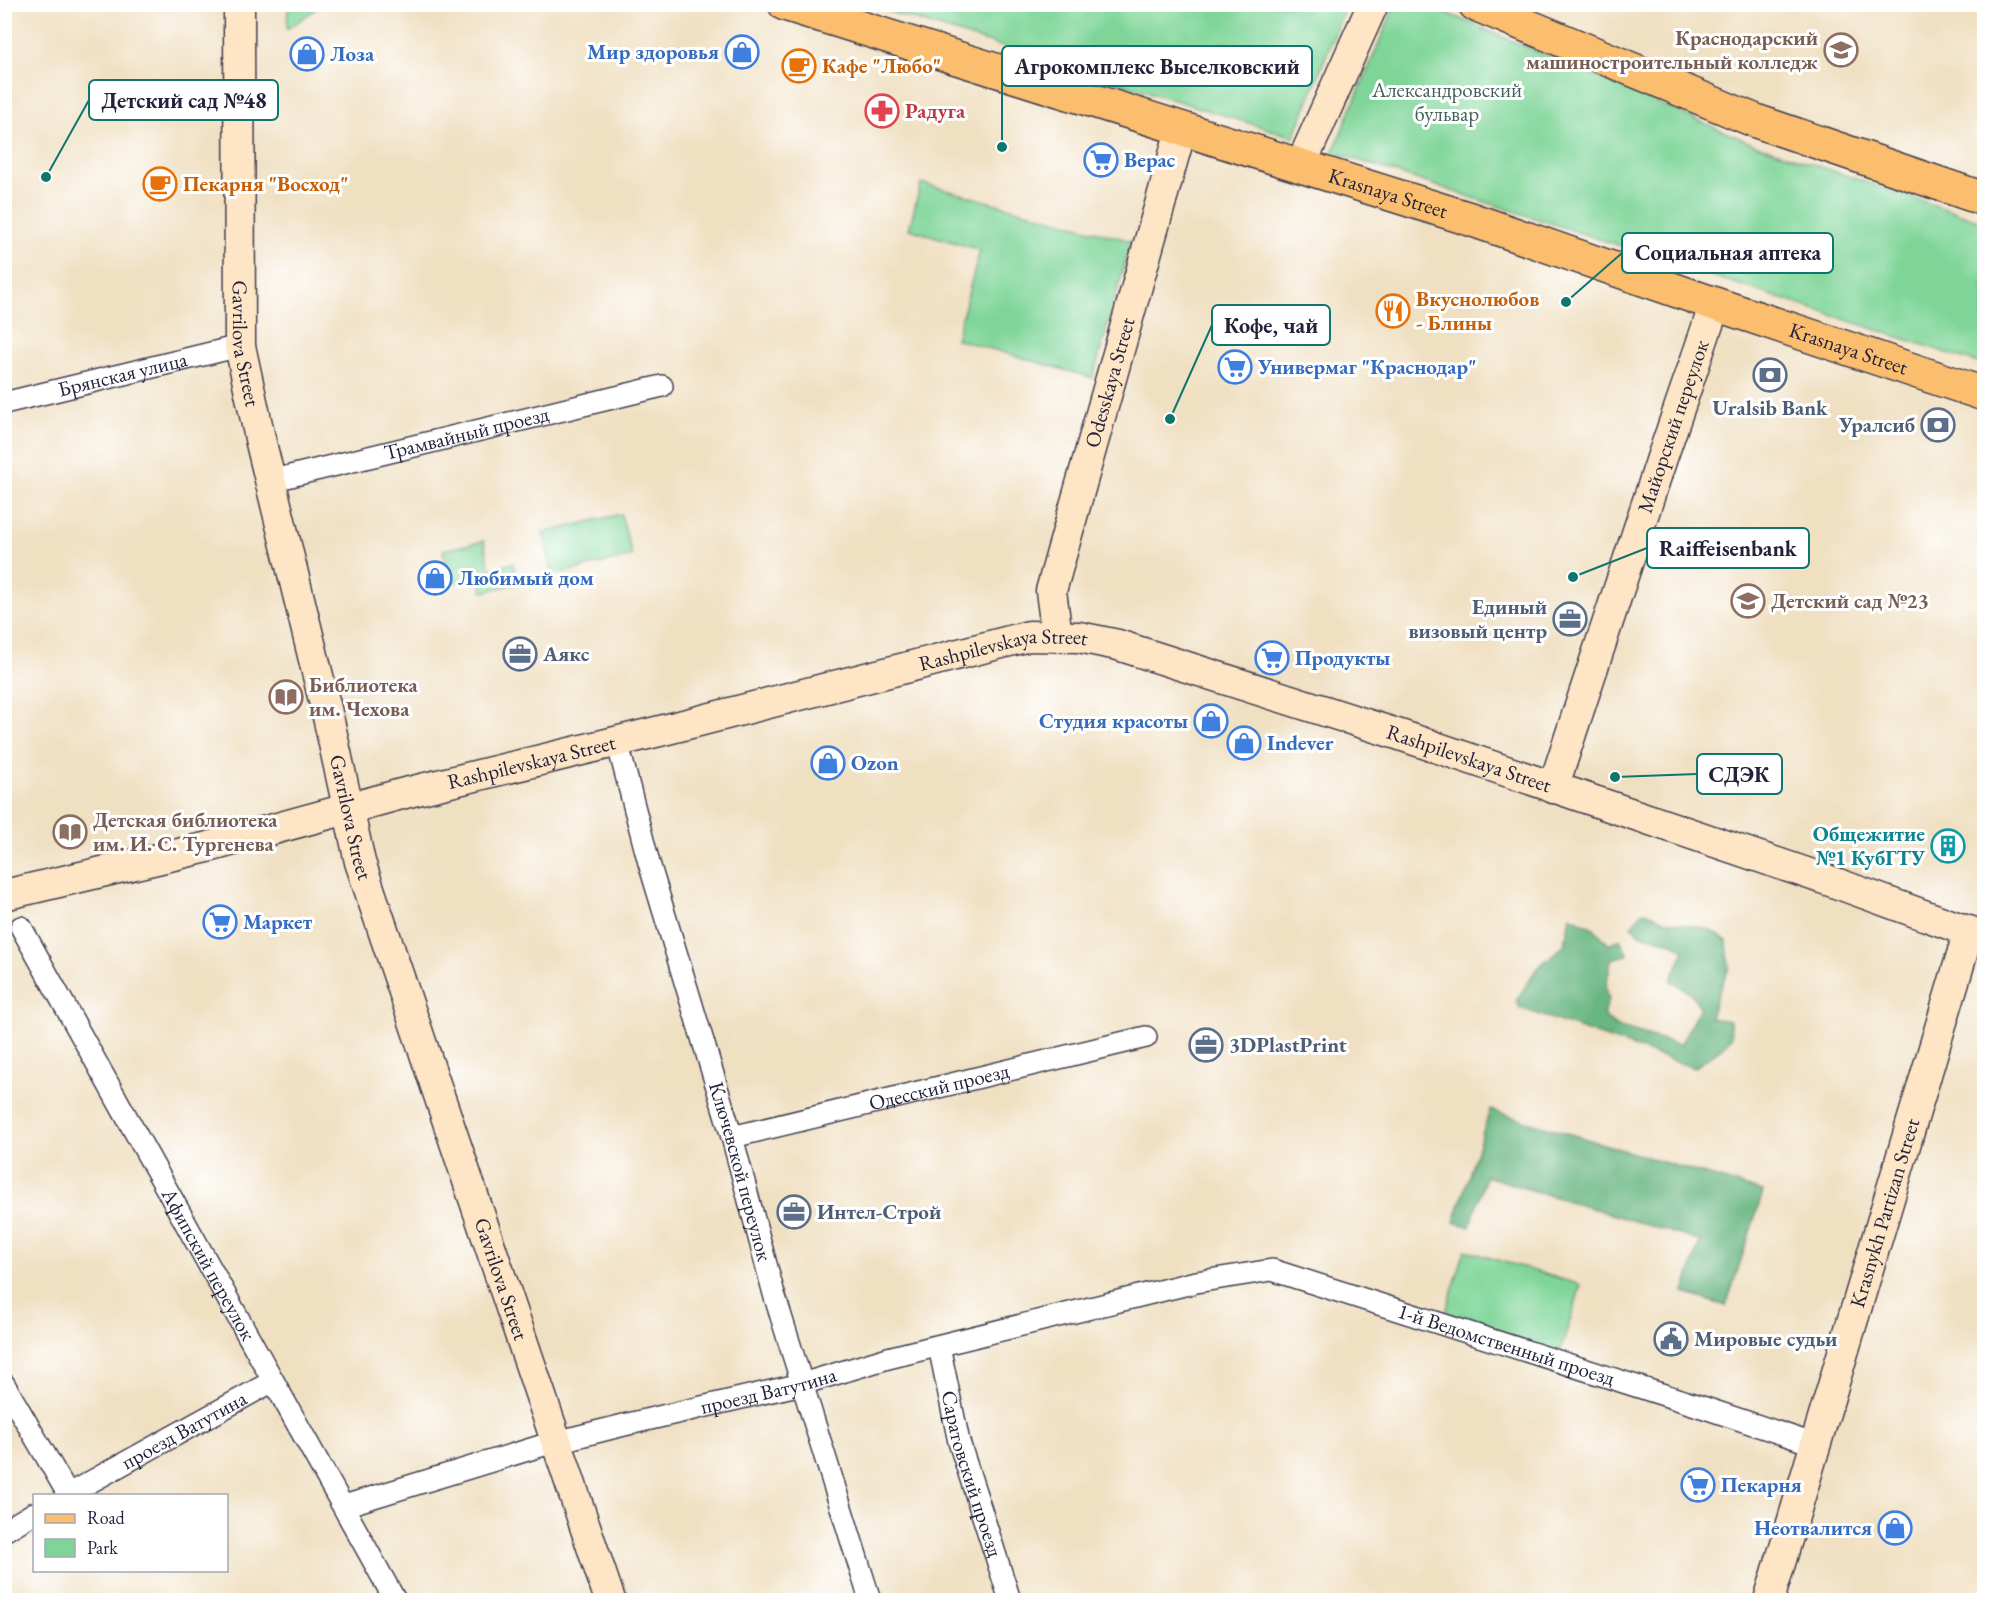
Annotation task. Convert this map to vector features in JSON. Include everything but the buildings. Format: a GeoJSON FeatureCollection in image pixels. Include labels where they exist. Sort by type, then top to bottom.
{"type":"FeatureCollection","features":[{"type":"Feature","properties":{"kind":"main road","name":"Krasnaya Street"},"geometry":{"type":"LineString","coordinates":[[785,4],[1470,219],[1984,394]]}},
{"type":"Feature","properties":{"kind":"main road"},"geometry":{"type":"LineString","coordinates":[[1475,4],[1756,121],[1984,200]]}},
{"type":"Feature","properties":{"kind":"street","name":"Gavrilova Street"},"geometry":{"type":"LineString","coordinates":[[239,4],[240,346],[270,481],[329,721],[360,862],[610,1600]]}},
{"type":"Feature","properties":{"kind":"street"},"geometry":{"type":"LineString","coordinates":[[1300,167],[1373,4]]}},
{"type":"Feature","properties":{"kind":"street","name":"Odesskaya Street"},"geometry":{"type":"LineString","coordinates":[[1057,636],[1051,591],[1181,130]]}},
{"type":"Feature","properties":{"kind":"street","name":"Майорский переулок"},"geometry":{"type":"LineString","coordinates":[[1553,788],[1715,304]]}},
{"type":"Feature","properties":{"kind":"street","name":"Брянская улица"},"geometry":{"type":"LineString","coordinates":[[4,404],[240,346]]}},
{"type":"Feature","properties":{"kind":"street","name":"Трамвайный проезд"},"geometry":{"type":"LineString","coordinates":[[270,481],[662,386]]}},
{"type":"Feature","properties":{"kind":"street","name":"Rashpilevskaya Street"},"geometry":{"type":"LineString","coordinates":[[4,895],[219,845],[415,790],[1029,636],[1057,636],[1079,637],[1118,645],[1312,706],[1833,882],[1977,934]]}},
{"type":"Feature","properties":{"kind":"street","name":"Ключевской переулок"},"geometry":{"type":"LineString","coordinates":[[617,741],[649,863],[732,1137],[774,1294],[870,1600]]}},
{"type":"Feature","properties":{"kind":"street","name":"Афипский переулок"},"geometry":{"type":"LineString","coordinates":[[21,927],[395,1600]]}},
{"type":"Feature","properties":{"kind":"street","name":"Krasnykh Partizan Street"},"geometry":{"type":"LineString","coordinates":[[1769,1600],[1977,934]]}},
{"type":"Feature","properties":{"kind":"street","name":"Одесский проезд"},"geometry":{"type":"LineString","coordinates":[[732,1137],[1146,1037]]}},
{"type":"Feature","properties":{"kind":"street","name":"1-й Ведомственный проезд"},"geometry":{"type":"LineString","coordinates":[[1196,1282],[1272,1270],[1816,1445]]}},
{"type":"Feature","properties":{"kind":"street","name":"проезд Ватутина"},"geometry":{"type":"LineString","coordinates":[[344,1506],[556,1442],[802,1384],[939,1346],[1196,1282]]}},
{"type":"Feature","properties":{"kind":"street","name":"Саратовский проезд"},"geometry":{"type":"LineString","coordinates":[[939,1346],[959,1442],[1010,1600]]}},
{"type":"Feature","properties":{"kind":"street","name":"проезд Ватутина"},"geometry":{"type":"LineString","coordinates":[[68,1494],[273,1381]]}},
{"type":"Feature","properties":{"kind":"street"},"geometry":{"type":"LineString","coordinates":[[4,1384],[65,1494]]}},
{"type":"Feature","properties":{"kind":"street"},"geometry":{"type":"LineString","coordinates":[[4,1531],[33,1514]]}},
{"type":"Feature","properties":{"kind":"green space"},"geometry":{"type":"Polygon","coordinates":[[[288,4],[322,5],[287,29],[288,4]]]}},
{"type":"Feature","properties":{"kind":"green space","name":"Александровский бульвар"},"geometry":{"type":"Polygon","coordinates":[[[868,5],[1346,5],[1294,137],[868,5]]]}},
{"type":"Feature","properties":{"kind":"green space","name":"Александровский бульвар"},"geometry":{"type":"Polygon","coordinates":[[[1395,5],[1428,5],[1751,143],[1984,222],[1984,365],[1333,152],[1395,5]]]}},
{"type":"Feature","properties":{"kind":"green space"},"geometry":{"type":"Polygon","coordinates":[[[921,183],[1131,241],[1093,378],[956,339],[980,250],[909,229],[921,183]]]}},
{"type":"Feature","properties":{"kind":"green space"},"geometry":{"type":"Polygon","coordinates":[[[621,514],[632,556],[553,575],[543,533],[621,514]]]}},
{"type":"Feature","properties":{"kind":"green space"},"geometry":{"type":"Polygon","coordinates":[[[484,541],[490,569],[513,563],[518,583],[483,592],[479,577],[451,583],[443,550],[484,541]]]}},
{"type":"Feature","properties":{"kind":"green space"},"geometry":{"type":"Polygon","coordinates":[[[1643,911],[1667,921],[1708,929],[1727,941],[1729,968],[1710,1018],[1730,1021],[1731,1038],[1723,1047],[1694,1068],[1520,1008],[1516,1001],[1537,968],[1565,944],[1570,916],[1594,928],[1609,945],[1620,939],[1628,955],[1611,959],[1606,987],[1609,1000],[1603,1015],[1614,1025],[1680,1045],[1700,1007],[1690,992],[1671,981],[1684,950],[1671,942],[1639,934],[1632,925],[1643,911]]]}},
{"type":"Feature","properties":{"kind":"green space"},"geometry":{"type":"Polygon","coordinates":[[[1490,1110],[1763,1192],[1726,1306],[1684,1293],[1700,1241],[1486,1176],[1470,1227],[1454,1222],[1490,1110]]]}},
{"type":"Feature","properties":{"kind":"green space"},"geometry":{"type":"Polygon","coordinates":[[[1465,1250],[1581,1285],[1560,1353],[1444,1318],[1465,1250]]]}},
{"type":"Feature","properties":{"kind":"place","name":"Краснодарский машиностроительный колледж"},"geometry":{"type":"Point","coordinates":[1841,50]}},
{"type":"Feature","properties":{"kind":"place","name":"Мир здоровья"},"geometry":{"type":"Point","coordinates":[742,52]}},
{"type":"Feature","properties":{"kind":"place","name":"Лоза"},"geometry":{"type":"Point","coordinates":[307,54]}},
{"type":"Feature","properties":{"kind":"place","name":"Кафе \"Любо\""},"geometry":{"type":"Point","coordinates":[799,66]}},
{"type":"Feature","properties":{"kind":"place","name":"Радуга"},"geometry":{"type":"Point","coordinates":[882,111]}},
{"type":"Feature","properties":{"kind":"place","name":"Агрокомплекс Выселковский"},"geometry":{"type":"Point","coordinates":[1002,147]}},
{"type":"Feature","properties":{"kind":"place","name":"Верас"},"geometry":{"type":"Point","coordinates":[1101,160]}},
{"type":"Feature","properties":{"kind":"place","name":"Детский сад №48"},"geometry":{"type":"Point","coordinates":[46,177]}},
{"type":"Feature","properties":{"kind":"place","name":"Пекарня \"Восход\""},"geometry":{"type":"Point","coordinates":[160,184]}},
{"type":"Feature","properties":{"kind":"place","name":"Социальная аптека"},"geometry":{"type":"Point","coordinates":[1566,302]}},
{"type":"Feature","properties":{"kind":"place","name":"Вкуснолюбов - Блины"},"geometry":{"type":"Point","coordinates":[1393,311]}},
{"type":"Feature","properties":{"kind":"place","name":"Универмаг \"Краснодар\""},"geometry":{"type":"Point","coordinates":[1235,367]}},
{"type":"Feature","properties":{"kind":"place","name":"Uralsib Bank"},"geometry":{"type":"Point","coordinates":[1770,375]}},
{"type":"Feature","properties":{"kind":"place","name":"Кофе, чай"},"geometry":{"type":"Point","coordinates":[1170,419]}},
{"type":"Feature","properties":{"kind":"place","name":"Уралсиб"},"geometry":{"type":"Point","coordinates":[1938,425]}},
{"type":"Feature","properties":{"kind":"place","name":"Raiffeisenbank"},"geometry":{"type":"Point","coordinates":[1573,577]}},
{"type":"Feature","properties":{"kind":"place","name":"Любимый дом"},"geometry":{"type":"Point","coordinates":[435,578]}},
{"type":"Feature","properties":{"kind":"place","name":"Детский сад №23"},"geometry":{"type":"Point","coordinates":[1748,601]}},
{"type":"Feature","properties":{"kind":"place","name":"Единый визовый центр"},"geometry":{"type":"Point","coordinates":[1570,619]}},
{"type":"Feature","properties":{"kind":"place","name":"Аякс"},"geometry":{"type":"Point","coordinates":[520,654]}},
{"type":"Feature","properties":{"kind":"place","name":"Продукты"},"geometry":{"type":"Point","coordinates":[1272,658]}},
{"type":"Feature","properties":{"kind":"place","name":"Библиотека им. Чехова"},"geometry":{"type":"Point","coordinates":[286,697]}},
{"type":"Feature","properties":{"kind":"place","name":"Студия красоты"},"geometry":{"type":"Point","coordinates":[1211,721]}},
{"type":"Feature","properties":{"kind":"place","name":"Indever"},"geometry":{"type":"Point","coordinates":[1244,743]}},
{"type":"Feature","properties":{"kind":"place","name":"Ozon"},"geometry":{"type":"Point","coordinates":[828,763]}},
{"type":"Feature","properties":{"kind":"place","name":"СДЭК"},"geometry":{"type":"Point","coordinates":[1615,777]}},
{"type":"Feature","properties":{"kind":"place","name":"Детская библиотека им. И. С. Тургенева"},"geometry":{"type":"Point","coordinates":[70,832]}},
{"type":"Feature","properties":{"kind":"place","name":"Общежитие №1 КубГТУ"},"geometry":{"type":"Point","coordinates":[1948,846]}},
{"type":"Feature","properties":{"kind":"place","name":"Маркет"},"geometry":{"type":"Point","coordinates":[220,922]}},
{"type":"Feature","properties":{"kind":"place","name":"3DPlastPrint"},"geometry":{"type":"Point","coordinates":[1206,1045]}},
{"type":"Feature","properties":{"kind":"place","name":"Интел-Строй"},"geometry":{"type":"Point","coordinates":[794,1212]}},
{"type":"Feature","properties":{"kind":"place","name":"Мировые судьи"},"geometry":{"type":"Point","coordinates":[1671,1339]}},
{"type":"Feature","properties":{"kind":"place","name":"Пекарня"},"geometry":{"type":"Point","coordinates":[1698,1485]}},
{"type":"Feature","properties":{"kind":"place","name":"Неотвалится"},"geometry":{"type":"Point","coordinates":[1895,1528]}}]}
